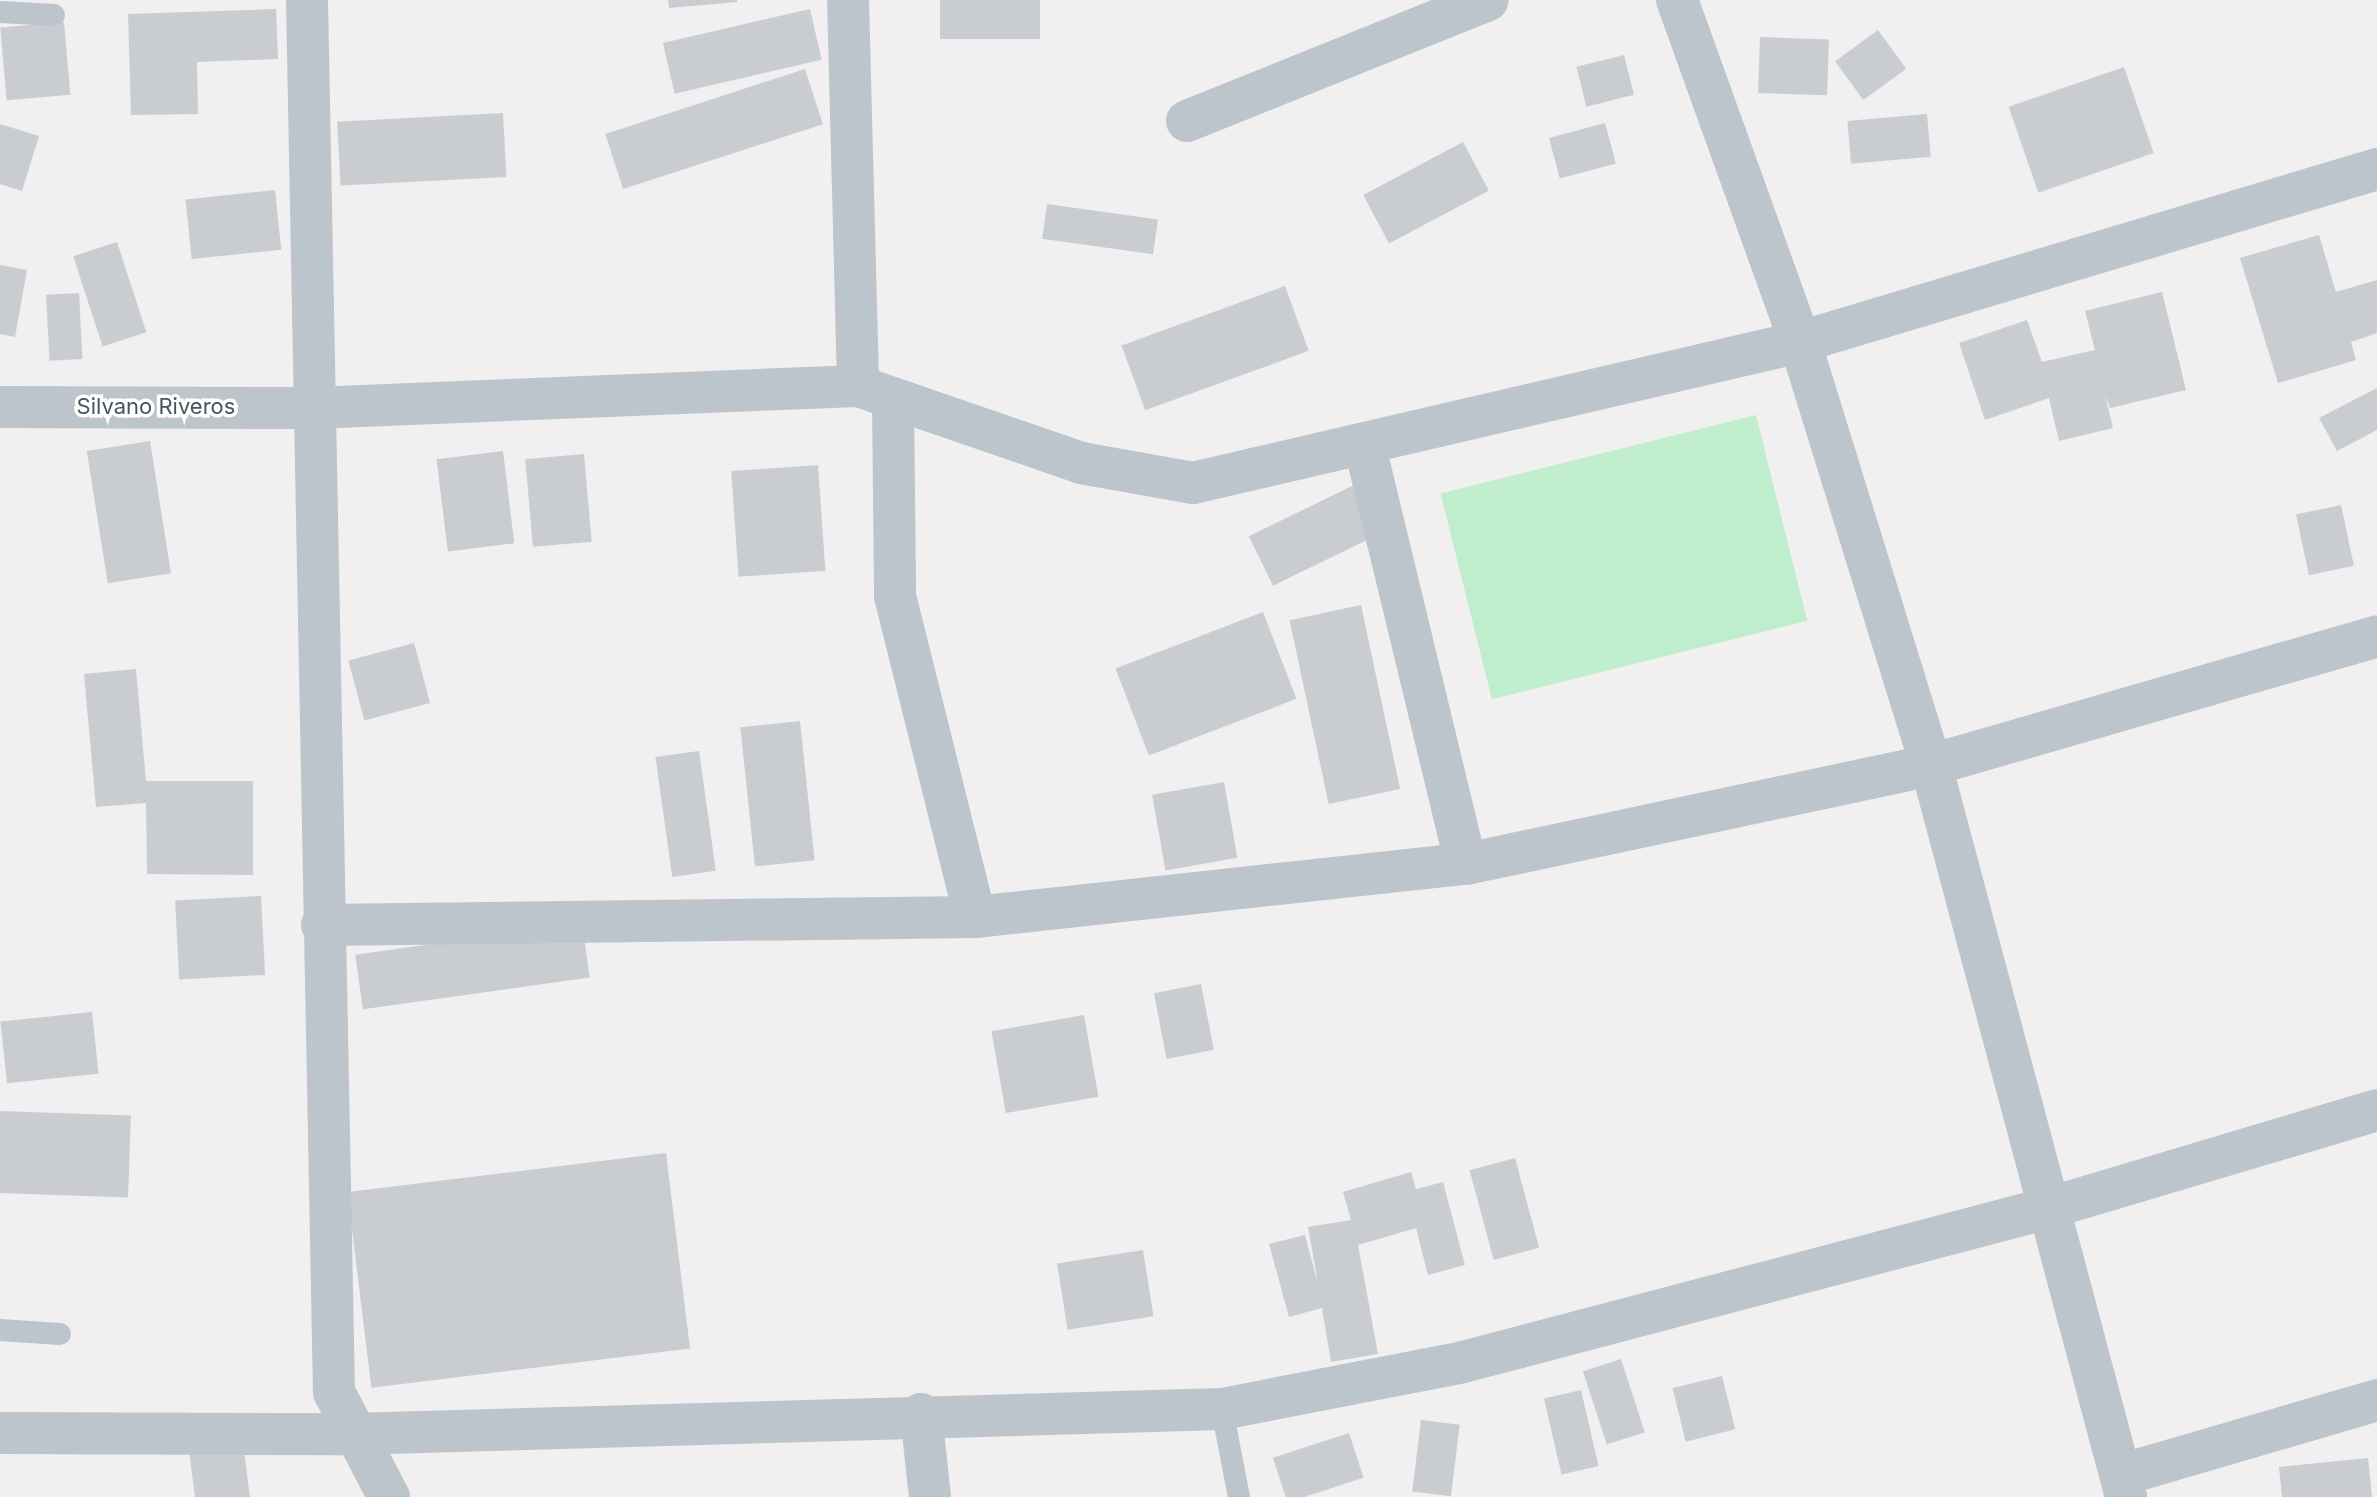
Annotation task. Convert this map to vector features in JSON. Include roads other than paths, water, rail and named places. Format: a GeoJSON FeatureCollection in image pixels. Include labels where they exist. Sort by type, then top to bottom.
{"type":"FeatureCollection","features":[{"type":"Feature","properties":{"kind":"street"},"geometry":{"type":"LineString","coordinates":[[307,0],[322,925],[334,1392],[351,1434],[389,1497]]}},
{"type":"Feature","properties":{"kind":"street"},"geometry":{"type":"LineString","coordinates":[[848,0],[875,392],[895,596],[975,917]]}},
{"type":"Feature","properties":{"kind":"street"},"geometry":{"type":"LineString","coordinates":[[1187,121],[1488,0]]}},
{"type":"Feature","properties":{"kind":"street"},"geometry":{"type":"LineString","coordinates":[[1677,0],[1800,342],[1931,765],[2052,1207],[2123,1486],[2377,1400]]}},
{"type":"Feature","properties":{"kind":"street"},"geometry":{"type":"LineString","coordinates":[[875,392],[1081,463],[1193,483],[1365,447],[1800,342],[2377,169]]}},
{"type":"Feature","properties":{"kind":"street","name":"Silvano Riveros"},"geometry":{"type":"LineString","coordinates":[[0,407],[312,408],[875,392]]}},
{"type":"Feature","properties":{"kind":"street"},"geometry":{"type":"LineString","coordinates":[[1365,447],[1466,864]]}},
{"type":"Feature","properties":{"kind":"street"},"geometry":{"type":"LineString","coordinates":[[322,925],[975,917],[1466,864],[1931,765],[2377,636]]}},
{"type":"Feature","properties":{"kind":"street"},"geometry":{"type":"LineString","coordinates":[[0,1433],[351,1434],[921,1414],[1222,1409],[1463,1362],[2052,1207],[2377,1110]]}},
{"type":"Feature","properties":{"kind":"street"},"geometry":{"type":"LineString","coordinates":[[921,1414],[930,1497]]}},
{"type":"Feature","properties":{"kind":"lane"},"geometry":{"type":"LineString","coordinates":[[0,12],[54,15]]}},
{"type":"Feature","properties":{"kind":"lane"},"geometry":{"type":"LineString","coordinates":[[0,1330],[60,1334]]}},
{"type":"Feature","properties":{"kind":"lane"},"geometry":{"type":"LineString","coordinates":[[1222,1409],[1239,1497]]}}]}
